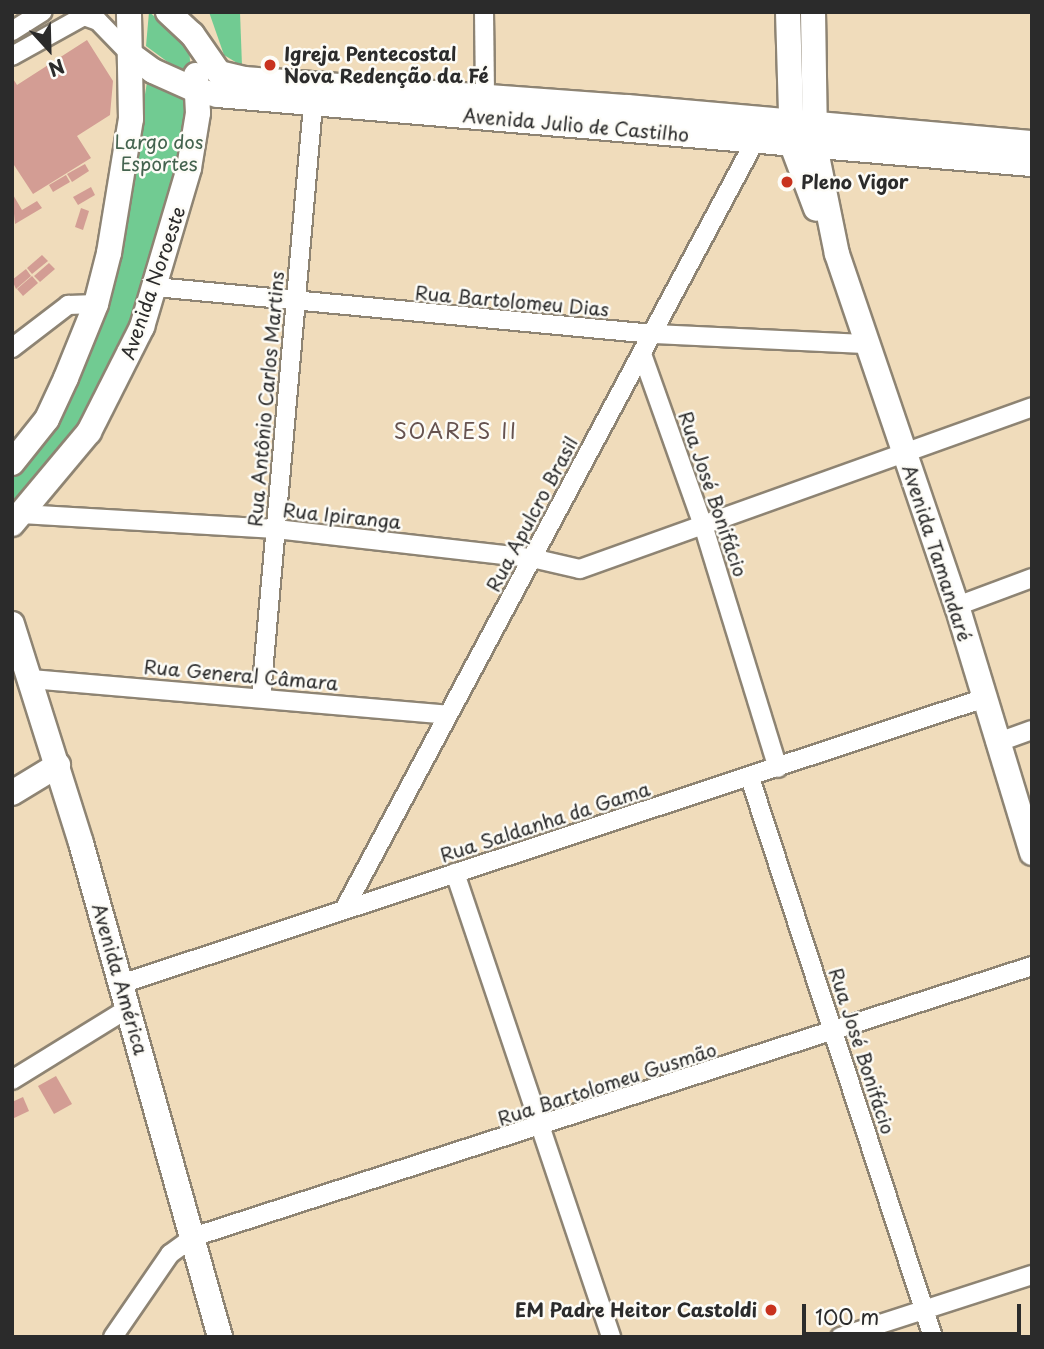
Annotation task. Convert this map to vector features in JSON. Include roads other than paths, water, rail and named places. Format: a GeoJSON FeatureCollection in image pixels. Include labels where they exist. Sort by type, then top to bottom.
{"type":"FeatureCollection","features":[{"type":"Feature","properties":{"kind":"main road"},"geometry":{"type":"LineString","coordinates":[[12,463],[47,419],[96,304],[109,253],[131,119],[129,12]]}},
{"type":"Feature","properties":{"kind":"main road","name":"Avenida Julio de Castilho"},"geometry":{"type":"LineString","coordinates":[[168,12],[190,23],[219,74],[244,79],[485,97],[803,133],[1032,164]]}},
{"type":"Feature","properties":{"kind":"main road"},"geometry":{"type":"LineString","coordinates":[[788,12],[803,133]]}},
{"type":"Feature","properties":{"kind":"main road"},"geometry":{"type":"LineString","coordinates":[[806,12],[804,71],[812,89]]}},
{"type":"Feature","properties":{"kind":"main road"},"geometry":{"type":"LineString","coordinates":[[803,133],[812,89],[813,12]]}},
{"type":"Feature","properties":{"kind":"main road","name":"Avenida Noroeste"},"geometry":{"type":"LineString","coordinates":[[17,519],[89,432],[124,367],[155,287],[189,168],[198,91],[190,23]]}},
{"type":"Feature","properties":{"kind":"main road","name":"Avenida Julio de Castilho"},"geometry":{"type":"LineString","coordinates":[[131,54],[153,71],[198,91],[313,105],[755,141],[803,133],[1032,143]]}},
{"type":"Feature","properties":{"kind":"main road","name":"Avenida Tamandaré"},"geometry":{"type":"LineString","coordinates":[[803,133],[837,254],[957,606],[982,699],[1032,853]]}},
{"type":"Feature","properties":{"kind":"main road","name":"Avenida América"},"geometry":{"type":"LineString","coordinates":[[12,624],[58,765],[220,1337]]}},
{"type":"Feature","properties":{"kind":"main road"},"geometry":{"type":"LineString","coordinates":[[12,793],[58,765]]}},
{"type":"Feature","properties":{"kind":"street"},"geometry":{"type":"LineString","coordinates":[[12,31],[42,12]]}},
{"type":"Feature","properties":{"kind":"street"},"geometry":{"type":"LineString","coordinates":[[484,12],[485,97]]}},
{"type":"Feature","properties":{"kind":"street"},"geometry":{"type":"LineString","coordinates":[[12,56],[84,16],[99,21],[131,54]]}},
{"type":"Feature","properties":{"kind":"street","name":"Rua Antônio Carlos Martins"},"geometry":{"type":"LineString","coordinates":[[261,696],[313,105]]}},
{"type":"Feature","properties":{"kind":"street","name":"Rua Apulcro Brasil"},"geometry":{"type":"LineString","coordinates":[[346,906],[755,141]]}},
{"type":"Feature","properties":{"kind":"street","name":"Rua Bartolomeu Dias"},"geometry":{"type":"LineString","coordinates":[[155,287],[296,303],[653,334],[866,344]]}},
{"type":"Feature","properties":{"kind":"street"},"geometry":{"type":"LineString","coordinates":[[12,348],[68,305],[96,304]]}},
{"type":"Feature","properties":{"kind":"street","name":"Rua José Bonifácio"},"geometry":{"type":"LineString","coordinates":[[642,354],[704,528],[778,768]]}},
{"type":"Feature","properties":{"kind":"street","name":"Rua Ipiranga"},"geometry":{"type":"LineString","coordinates":[[17,519],[276,529],[532,558],[580,569],[704,528],[1032,407]]}},
{"type":"Feature","properties":{"kind":"street"},"geometry":{"type":"LineString","coordinates":[[957,606],[1032,578]]}},
{"type":"Feature","properties":{"kind":"street","name":"Rua General Câmara"},"geometry":{"type":"LineString","coordinates":[[31,679],[261,696],[447,715]]}},
{"type":"Feature","properties":{"kind":"street","name":"Rua Saldanha da Gama"},"geometry":{"type":"LineString","coordinates":[[121,984],[346,906],[750,778],[982,699]]}},
{"type":"Feature","properties":{"kind":"street"},"geometry":{"type":"LineString","coordinates":[[996,743],[1032,730]]}},
{"type":"Feature","properties":{"kind":"street","name":"Rua José Bonifácio"},"geometry":{"type":"LineString","coordinates":[[750,778],[933,1337]]}},
{"type":"Feature","properties":{"kind":"street"},"geometry":{"type":"LineString","coordinates":[[456,873],[611,1337]]}},
{"type":"Feature","properties":{"kind":"street","name":"Rua Bartolomeu Gusmão"},"geometry":{"type":"LineString","coordinates":[[193,1237],[542,1128],[1032,966]]}},
{"type":"Feature","properties":{"kind":"street"},"geometry":{"type":"LineString","coordinates":[[12,1080],[127,1009]]}},
{"type":"Feature","properties":{"kind":"street"},"geometry":{"type":"LineString","coordinates":[[113,1337],[170,1254],[193,1237]]}},
{"type":"Feature","properties":{"kind":"street"},"geometry":{"type":"LineString","coordinates":[[840,1337],[1032,1275]]}},
{"type":"Feature","properties":{"kind":"place","name":"Igreja Pentecostal Nova Redenção da Fé"},"geometry":{"type":"Point","coordinates":[270,65]}},
{"type":"Feature","properties":{"kind":"place","name":"Pleno Vigor"},"geometry":{"type":"Point","coordinates":[787,182]}},
{"type":"Feature","properties":{"kind":"place","name":"EM Padre Heitor Castoldi"},"geometry":{"type":"Point","coordinates":[771,1310]}},
{"type":"Feature","properties":{"kind":"district","name":"SOARES II"},"geometry":{"type":"Point","coordinates":[456,430]}},
{"type":"Feature","properties":{"kind":"park label","name":"Largo dos Esportes"},"geometry":{"type":"Point","coordinates":[159,153]}}]}
